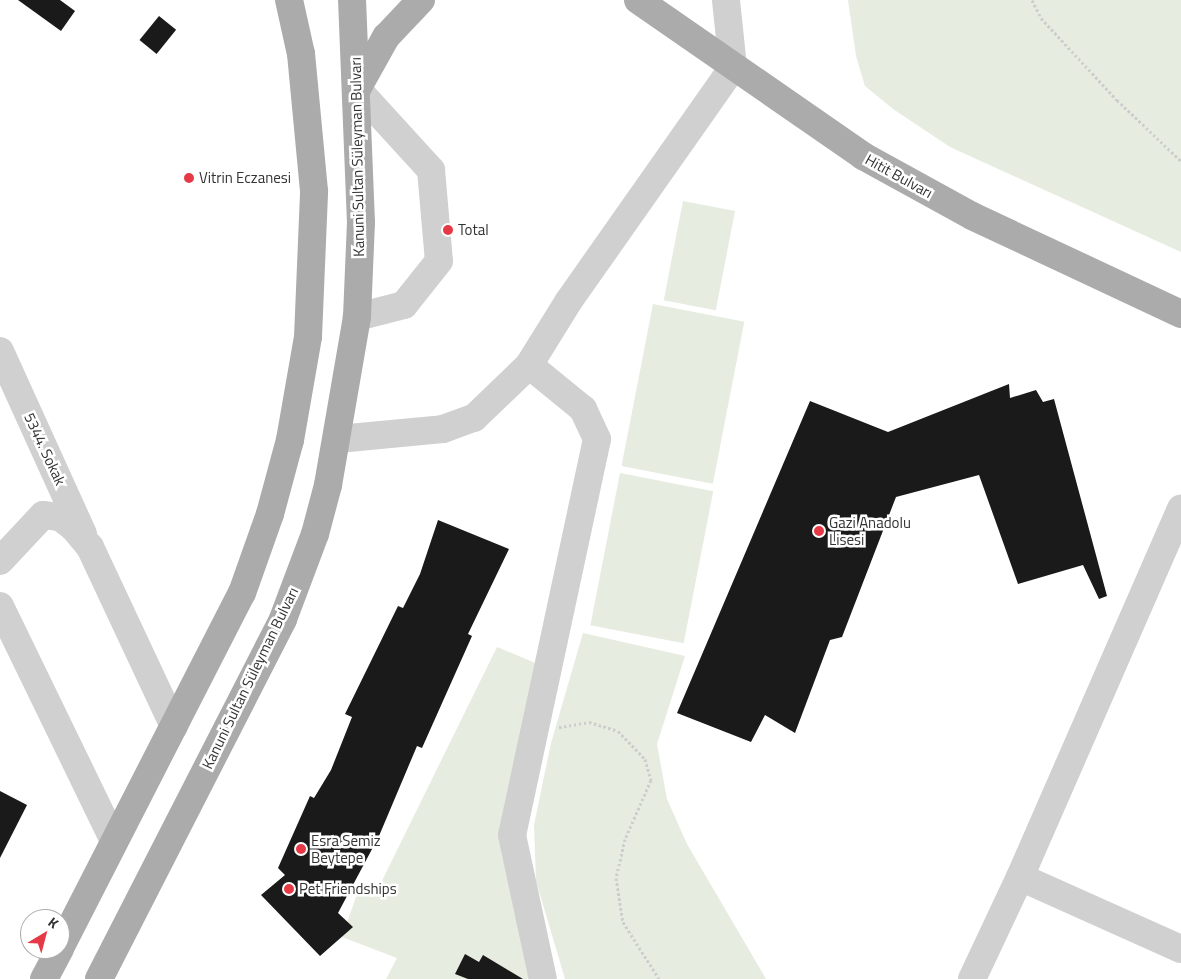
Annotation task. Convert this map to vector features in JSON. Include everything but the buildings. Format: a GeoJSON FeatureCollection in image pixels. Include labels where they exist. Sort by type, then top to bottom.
{"type":"FeatureCollection","features":[{"type":"Feature","properties":{"kind":"main road"},"geometry":{"type":"LineString","coordinates":[[70,929],[250,574],[270,514],[296,408],[311,293],[314,190],[302,63],[289,0]]}},
{"type":"Feature","properties":{"kind":"main road","name":"Kanuni Sultan Süleyman Bulvarı"},"geometry":{"type":"LineString","coordinates":[[99,979],[283,619],[315,534],[338,439],[357,317],[361,223],[352,0]]}},
{"type":"Feature","properties":{"kind":"main road"},"geometry":{"type":"LineString","coordinates":[[357,89],[386,37],[421,0]]}},
{"type":"Feature","properties":{"kind":"main road","name":"Hitit Bulvarı"},"geometry":{"type":"LineString","coordinates":[[638,0],[863,156],[938,198],[1181,314]]}},
{"type":"Feature","properties":{"kind":"main road"},"geometry":{"type":"LineString","coordinates":[[44,979],[55,959]]}},
{"type":"Feature","properties":{"kind":"street"},"geometry":{"type":"LineString","coordinates":[[338,439],[443,429],[474,418],[529,365],[568,302],[733,67],[726,0]]}},
{"type":"Feature","properties":{"kind":"street"},"geometry":{"type":"LineString","coordinates":[[357,89],[431,170],[439,261],[404,305],[357,317]]}},
{"type":"Feature","properties":{"kind":"street","name":"5344. Sokak"},"geometry":{"type":"LineString","coordinates":[[0,351],[174,726]]}},
{"type":"Feature","properties":{"kind":"street"},"geometry":{"type":"LineString","coordinates":[[529,365],[583,409],[597,439],[531,735],[512,835],[544,979]]}},
{"type":"Feature","properties":{"kind":"street"},"geometry":{"type":"LineString","coordinates":[[972,979],[1020,878],[1181,509]]}},
{"type":"Feature","properties":{"kind":"street"},"geometry":{"type":"LineString","coordinates":[[0,561],[43,515],[60,518],[90,548]]}},
{"type":"Feature","properties":{"kind":"street"},"geometry":{"type":"LineString","coordinates":[[0,606],[114,841]]}},
{"type":"Feature","properties":{"kind":"street"},"geometry":{"type":"LineString","coordinates":[[1020,878],[1181,949]]}},
{"type":"Feature","properties":{"kind":"path"},"geometry":{"type":"LineString","coordinates":[[1032,0],[1041,18],[1104,86],[1181,161]]}},
{"type":"Feature","properties":{"kind":"path"},"geometry":{"type":"LineString","coordinates":[[531,735],[589,722],[618,731],[645,759],[651,780],[625,839],[616,878],[623,922],[659,979]]}},
{"type":"Feature","properties":{"kind":"shaded area"},"geometry":{"type":"Polygon","coordinates":[[[848,0],[1181,0],[1181,252],[950,147],[893,109],[865,86],[856,56],[848,0]]]}},
{"type":"Feature","properties":{"kind":"shaded area"},"geometry":{"type":"Polygon","coordinates":[[[683,201],[735,211],[716,310],[664,300],[683,201]]]}},
{"type":"Feature","properties":{"kind":"shaded area"},"geometry":{"type":"Polygon","coordinates":[[[653,304],[744,322],[713,484],[622,466],[653,304]]]}},
{"type":"Feature","properties":{"kind":"shaded area"},"geometry":{"type":"Polygon","coordinates":[[[620,473],[713,491],[684,643],[590,625],[620,473]]]}},
{"type":"Feature","properties":{"kind":"shaded area"},"geometry":{"type":"Polygon","coordinates":[[[583,633],[685,656],[657,744],[667,799],[687,844],[766,979],[565,979],[536,881],[534,825],[551,743],[583,633]]]}},
{"type":"Feature","properties":{"kind":"shaded area"},"geometry":{"type":"Polygon","coordinates":[[[497,647],[540,665],[507,832],[534,979],[386,979],[397,958],[342,937],[357,894],[374,897],[497,647]]]}},
{"type":"Feature","properties":{"kind":"place","name":"Vitrin Eczanesi"},"geometry":{"type":"Point","coordinates":[189,178]}},
{"type":"Feature","properties":{"kind":"place","name":"Total"},"geometry":{"type":"Point","coordinates":[448,230]}},
{"type":"Feature","properties":{"kind":"place","name":"Gazi Anadolu Lisesi"},"geometry":{"type":"Point","coordinates":[819,531]}},
{"type":"Feature","properties":{"kind":"place","name":"Esra Semiz Beytepe"},"geometry":{"type":"Point","coordinates":[301,849]}},
{"type":"Feature","properties":{"kind":"place","name":"Pet Friendships"},"geometry":{"type":"Point","coordinates":[289,889]}}]}
